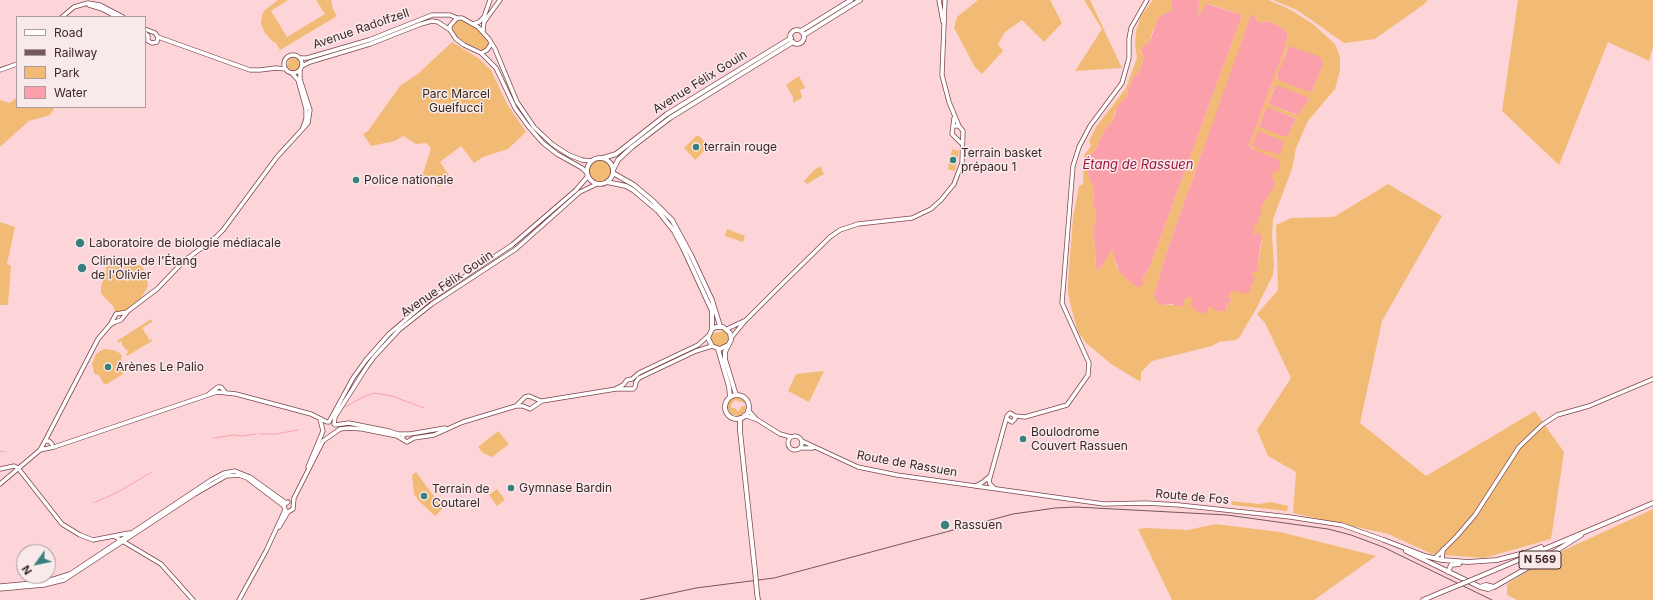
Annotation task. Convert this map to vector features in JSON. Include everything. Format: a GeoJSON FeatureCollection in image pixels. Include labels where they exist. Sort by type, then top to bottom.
{"type":"FeatureCollection","features":[{"type":"Feature","properties":{"kind":"main road"},"geometry":{"type":"LineString","coordinates":[[483,32],[484,22],[494,6],[498,4],[499,0]]}},
{"type":"Feature","properties":{"kind":"main road","name":"Avenue Félix Gouin"},"geometry":{"type":"LineString","coordinates":[[803,33],[850,0]]}},
{"type":"Feature","properties":{"kind":"main road","name":"Avenue Félix Gouin"},"geometry":{"type":"LineString","coordinates":[[803,33],[860,0]]}},
{"type":"Feature","properties":{"kind":"main road"},"geometry":{"type":"LineString","coordinates":[[939,0],[944,27]]}},
{"type":"Feature","properties":{"kind":"main road"},"geometry":{"type":"LineString","coordinates":[[736,395],[725,359],[725,352],[731,338],[830,237],[840,230],[858,224],[912,218],[931,209],[941,200],[954,184],[962,163],[963,129],[959,126],[954,115],[944,88],[942,75],[945,0]]}},
{"type":"Feature","properties":{"kind":"main road"},"geometry":{"type":"LineString","coordinates":[[1007,419],[1025,417],[1067,405],[1088,375],[1089,363],[1062,303],[1073,166],[1079,147],[1090,126],[1122,83],[1129,58],[1129,39],[1131,28],[1147,0]]}},
{"type":"Feature","properties":{"kind":"main road"},"geometry":{"type":"LineString","coordinates":[[490,1],[494,6]]}},
{"type":"Feature","properties":{"kind":"main road"},"geometry":{"type":"LineString","coordinates":[[473,24],[479,22],[484,17],[490,1]]}},
{"type":"Feature","properties":{"kind":"main road"},"geometry":{"type":"LineString","coordinates":[[63,16],[74,7],[84,3],[93,3],[100,5],[119,16]]}},
{"type":"Feature","properties":{"kind":"main road","name":"Avenue Radolfzell"},"geometry":{"type":"LineString","coordinates":[[300,58],[369,40],[432,15],[450,15],[457,18],[462,18],[473,24],[489,39],[495,49],[517,102],[534,127],[552,144],[569,155],[582,160],[592,161]]}},
{"type":"Feature","properties":{"kind":"main road"},"geometry":{"type":"LineString","coordinates":[[450,30],[450,26],[457,18]]}},
{"type":"Feature","properties":{"kind":"main road","name":"Avenue Radolfzell"},"geometry":{"type":"LineString","coordinates":[[302,66],[310,62],[370,44],[426,22],[438,22],[450,30],[457,40],[481,53],[496,68],[510,98],[528,126],[542,143],[582,168],[587,174]]}},
{"type":"Feature","properties":{"kind":"main road"},"geometry":{"type":"LineString","coordinates":[[146,30],[157,34],[158,39]]}},
{"type":"Feature","properties":{"kind":"main road","name":"Avenue Félix Gouin"},"geometry":{"type":"LineString","coordinates":[[795,30],[803,33],[804,39],[801,42],[797,44],[792,40],[791,34],[795,30]]}},
{"type":"Feature","properties":{"kind":"main road"},"geometry":{"type":"LineString","coordinates":[[152,33],[146,35],[148,41],[155,43],[158,39]]}},
{"type":"Feature","properties":{"kind":"main road"},"geometry":{"type":"LineString","coordinates":[[158,39],[168,40],[250,70],[273,68],[286,69],[298,80],[307,113],[306,119],[300,131]]}},
{"type":"Feature","properties":{"kind":"main road","name":"Avenue Félix Gouin"},"geometry":{"type":"LineString","coordinates":[[603,158],[616,154],[667,114],[792,40]]}},
{"type":"Feature","properties":{"kind":"main road","name":"Avenue Félix Gouin"},"geometry":{"type":"LineString","coordinates":[[613,171],[618,160],[670,118],[792,40]]}},
{"type":"Feature","properties":{"kind":"main road"},"geometry":{"type":"LineString","coordinates":[[481,53],[487,50],[491,44]]}},
{"type":"Feature","properties":{"kind":"main road"},"geometry":{"type":"LineString","coordinates":[[110,325],[121,320],[122,315],[157,290],[184,261],[215,238],[223,230],[278,157],[308,122],[310,114],[300,79],[300,71],[302,66],[300,58],[296,55],[292,55],[287,57],[284,62],[273,68]]}},
{"type":"Feature","properties":{"kind":"main road"},"geometry":{"type":"LineString","coordinates":[[284,62],[286,69]]}},
{"type":"Feature","properties":{"kind":"main road"},"geometry":{"type":"LineString","coordinates":[[0,70],[16,64]]}},
{"type":"Feature","properties":{"kind":"main road"},"geometry":{"type":"LineString","coordinates":[[292,73],[300,71]]}},
{"type":"Feature","properties":{"kind":"main road"},"geometry":{"type":"LineString","coordinates":[[954,115],[954,126],[951,132],[962,145]]}},
{"type":"Feature","properties":{"kind":"main road"},"geometry":{"type":"LineString","coordinates":[[954,126],[959,126]]}},
{"type":"Feature","properties":{"kind":"main road"},"geometry":{"type":"LineString","coordinates":[[956,137],[962,134]]}},
{"type":"Feature","properties":{"kind":"main road"},"geometry":{"type":"LineString","coordinates":[[603,158],[610,162],[613,171],[611,178],[607,182],[597,184],[591,181],[587,174],[588,166],[592,161],[603,158]]}},
{"type":"Feature","properties":{"kind":"main road"},"geometry":{"type":"LineString","coordinates":[[613,171],[634,185],[672,220],[687,245],[713,303],[720,326]]}},
{"type":"Feature","properties":{"kind":"main road","name":"Avenue Félix Gouin"},"geometry":{"type":"LineString","coordinates":[[328,422],[353,378],[366,360],[389,334],[429,300],[512,245],[576,190],[587,174]]}},
{"type":"Feature","properties":{"kind":"main road"},"geometry":{"type":"LineString","coordinates":[[607,182],[626,186],[658,211],[671,227],[683,248],[712,311],[712,329],[708,336],[698,345],[644,370],[616,389]]}},
{"type":"Feature","properties":{"kind":"main road","name":"Avenue Félix Gouin"},"geometry":{"type":"LineString","coordinates":[[335,425],[335,418],[374,356],[399,330],[432,304],[516,249],[580,192],[597,184]]}},
{"type":"Feature","properties":{"kind":"main road"},"geometry":{"type":"LineString","coordinates":[[0,484],[45,445],[49,434],[80,377],[98,339],[110,325],[116,314],[122,315]]}},
{"type":"Feature","properties":{"kind":"main road"},"geometry":{"type":"LineString","coordinates":[[115,316],[118,321]]}},
{"type":"Feature","properties":{"kind":"main road"},"geometry":{"type":"LineString","coordinates":[[727,329],[746,321]]}},
{"type":"Feature","properties":{"kind":"main road"},"geometry":{"type":"LineString","coordinates":[[712,329],[720,326],[727,329],[731,338]]}},
{"type":"Feature","properties":{"kind":"main road"},"geometry":{"type":"LineString","coordinates":[[708,336],[712,346],[718,349],[724,348],[728,345]]}},
{"type":"Feature","properties":{"kind":"main road"},"geometry":{"type":"LineString","coordinates":[[0,587],[44,582],[70,574],[214,482],[226,476],[238,475],[247,478],[292,510],[294,498],[320,447],[329,436],[344,428],[397,436],[407,442],[414,438],[434,435],[446,428],[476,417],[516,406],[524,406],[530,409],[542,401],[616,389],[630,389],[635,387],[636,382],[645,376],[696,351],[712,346]]}},
{"type":"Feature","properties":{"kind":"main road"},"geometry":{"type":"LineString","coordinates":[[718,349],[729,386],[730,397]]}},
{"type":"Feature","properties":{"kind":"main road"},"geometry":{"type":"LineString","coordinates":[[632,378],[636,382]]}},
{"type":"Feature","properties":{"kind":"main road"},"geometry":{"type":"LineString","coordinates":[[1434,558],[1475,515],[1520,447],[1542,425],[1558,415],[1589,406],[1653,379]]}},
{"type":"Feature","properties":{"kind":"main road"},"geometry":{"type":"LineString","coordinates":[[626,383],[626,386],[630,389]]}},
{"type":"Feature","properties":{"kind":"main road"},"geometry":{"type":"LineString","coordinates":[[45,445],[51,444],[57,446],[219,391],[304,412],[335,425],[349,424],[404,434],[446,428]]}},
{"type":"Feature","properties":{"kind":"main road"},"geometry":{"type":"LineString","coordinates":[[740,431],[734,418],[728,414],[725,409],[726,402],[730,397],[736,395],[746,400],[749,406],[748,410],[756,419],[780,434],[791,437],[797,436],[802,441],[800,448],[792,450],[788,447],[787,443],[780,434]]}},
{"type":"Feature","properties":{"kind":"main road"},"geometry":{"type":"LineString","coordinates":[[516,406],[525,397],[529,396],[542,401]]}},
{"type":"Feature","properties":{"kind":"main road"},"geometry":{"type":"LineString","coordinates":[[534,398],[535,405]]}},
{"type":"Feature","properties":{"kind":"main road"},"geometry":{"type":"LineString","coordinates":[[523,400],[524,406]]}},
{"type":"Feature","properties":{"kind":"main road"},"geometry":{"type":"LineString","coordinates":[[748,410],[742,416],[740,431],[758,600]]}},
{"type":"Feature","properties":{"kind":"main road"},"geometry":{"type":"LineString","coordinates":[[995,489],[990,484],[991,475],[1009,413],[1012,413],[1013,419]]}},
{"type":"Feature","properties":{"kind":"main road"},"geometry":{"type":"LineString","coordinates":[[734,418],[742,416],[756,419]]}},
{"type":"Feature","properties":{"kind":"main road"},"geometry":{"type":"LineString","coordinates":[[319,418],[323,429],[329,436]]}},
{"type":"Feature","properties":{"kind":"main road"},"geometry":{"type":"LineString","coordinates":[[1005,425],[1013,419]]}},
{"type":"Feature","properties":{"kind":"main road"},"geometry":{"type":"LineString","coordinates":[[239,600],[274,535],[286,506],[308,466],[323,429],[328,422]]}},
{"type":"Feature","properties":{"kind":"main road"},"geometry":{"type":"LineString","coordinates":[[335,425],[336,432]]}},
{"type":"Feature","properties":{"kind":"main road"},"geometry":{"type":"LineString","coordinates":[[49,434],[51,444]]}},
{"type":"Feature","properties":{"kind":"main road"},"geometry":{"type":"LineString","coordinates":[[402,439],[404,434]]}},
{"type":"Feature","properties":{"kind":"main road"},"geometry":{"type":"LineString","coordinates":[[410,434],[410,440]]}},
{"type":"Feature","properties":{"kind":"main road"},"geometry":{"type":"LineString","coordinates":[[787,443],[791,437]]}},
{"type":"Feature","properties":{"kind":"main road","name":"Route de Rassuen"},"geometry":{"type":"LineString","coordinates":[[802,441],[852,465],[870,470],[936,482],[995,489]]}},
{"type":"Feature","properties":{"kind":"main road"},"geometry":{"type":"LineString","coordinates":[[45,445],[51,444]]}},
{"type":"Feature","properties":{"kind":"main road","name":"Route de Rassuen"},"geometry":{"type":"LineString","coordinates":[[800,448],[818,449]]}},
{"type":"Feature","properties":{"kind":"main road"},"geometry":{"type":"LineString","coordinates":[[0,469],[14,466],[18,468],[64,526],[80,535],[93,540],[133,531]]}},
{"type":"Feature","properties":{"kind":"main road"},"geometry":{"type":"LineString","coordinates":[[122,541],[133,531],[211,480],[221,474],[230,472],[237,472],[250,477],[286,506],[293,505]]}},
{"type":"Feature","properties":{"kind":"main road"},"geometry":{"type":"LineString","coordinates":[[976,486],[991,475]]}},
{"type":"Feature","properties":{"kind":"main road","name":"Route de Fos"},"geometry":{"type":"LineString","coordinates":[[995,489],[1104,504],[1146,503],[1179,505],[1290,516],[1342,525],[1384,540]]}},
{"type":"Feature","properties":{"kind":"main road","name":"N 569"},"geometry":{"type":"LineString","coordinates":[[1423,600],[1653,502]]}},
{"type":"Feature","properties":{"kind":"main road","name":"N 569"},"geometry":{"type":"LineString","coordinates":[[1448,572],[1485,588],[1494,587],[1548,556],[1585,531]]}},
{"type":"Feature","properties":{"kind":"main road"},"geometry":{"type":"LineString","coordinates":[[114,536],[161,564],[193,600]]}},
{"type":"Feature","properties":{"kind":"main road"},"geometry":{"type":"LineString","coordinates":[[1384,540],[1442,560],[1483,562]]}},
{"type":"Feature","properties":{"kind":"main road"},"geometry":{"type":"LineString","coordinates":[[1384,540],[1448,572]]}},
{"type":"Feature","properties":{"kind":"main road"},"geometry":{"type":"LineString","coordinates":[[1448,572],[1450,566],[1454,564],[1475,564],[1514,556],[1555,543]]}},
{"type":"Feature","properties":{"kind":"main road"},"geometry":{"type":"LineString","coordinates":[[1443,549],[1442,560],[1448,572]]}},
{"type":"Feature","properties":{"kind":"main road"},"geometry":{"type":"LineString","coordinates":[[1434,558],[1436,566]]}},
{"type":"Feature","properties":{"kind":"main road"},"geometry":{"type":"LineString","coordinates":[[1436,566],[1442,560]]}},
{"type":"Feature","properties":{"kind":"green space"},"geometry":{"type":"Polygon","coordinates":[[[278,0],[288,0],[271,11],[287,37],[325,14],[316,0],[331,0],[333,9],[337,16],[280,50],[276,43],[272,41],[265,33],[261,24],[264,11],[278,0]]]}},
{"type":"Feature","properties":{"kind":"green space"},"geometry":{"type":"Polygon","coordinates":[[[978,0],[1050,0],[1062,23],[1044,42],[1022,20],[1005,32],[998,44],[1003,51],[982,74],[975,67],[954,28],[957,17],[978,0]]]}},
{"type":"Feature","properties":{"kind":"green space"},"geometry":{"type":"Polygon","coordinates":[[[1084,0],[1090,0],[1122,68],[1075,71],[1102,29],[1084,0]]]}},
{"type":"Feature","properties":{"kind":"green space"},"geometry":{"type":"Polygon","coordinates":[[[1153,0],[1172,0],[1172,10],[1164,14],[1152,32],[1150,41],[1141,52],[1142,55],[1144,55],[1144,59],[1138,73],[1134,76],[1127,96],[1115,112],[1113,121],[1106,127],[1095,150],[1092,154],[1086,156],[1089,178],[1094,188],[1093,204],[1096,214],[1094,231],[1096,269],[1099,270],[1112,249],[1114,251],[1113,255],[1117,268],[1132,284],[1142,280],[1149,269],[1242,15],[1207,4],[1198,16],[1199,0],[1269,0],[1291,10],[1313,24],[1335,44],[1340,57],[1340,70],[1335,89],[1308,121],[1296,148],[1292,169],[1273,219],[1273,275],[1239,338],[1219,342],[1212,346],[1152,361],[1141,372],[1141,380],[1139,381],[1111,364],[1086,343],[1078,332],[1068,292],[1068,282],[1073,218],[1079,186],[1083,184],[1084,155],[1091,146],[1089,141],[1096,127],[1126,88],[1137,58],[1135,44],[1136,31],[1141,16],[1153,0]],[[1256,18],[1200,158],[1168,248],[1154,295],[1163,305],[1175,305],[1183,302],[1188,297],[1193,298],[1209,310],[1210,307],[1227,308],[1227,303],[1232,302],[1229,296],[1231,292],[1252,284],[1253,282],[1253,276],[1251,274],[1257,268],[1262,241],[1257,232],[1254,237],[1254,225],[1258,223],[1261,206],[1274,187],[1275,182],[1270,175],[1275,172],[1249,145],[1282,56],[1288,35],[1286,31],[1277,25],[1267,21],[1263,23],[1259,22],[1256,18]],[[1287,49],[1277,78],[1312,91],[1323,64],[1322,60],[1287,49]],[[1274,88],[1268,104],[1297,115],[1309,99],[1274,88]],[[1266,108],[1259,126],[1287,136],[1296,119],[1270,108],[1266,108]]]}},
{"type":"Feature","properties":{"kind":"green space"},"geometry":{"type":"Polygon","coordinates":[[[1273,0],[1428,0],[1375,39],[1344,43],[1297,10],[1273,0]]]}},
{"type":"Feature","properties":{"kind":"green space"},"geometry":{"type":"Polygon","coordinates":[[[1518,0],[1653,0],[1653,47],[1649,61],[1608,42],[1559,165],[1502,111],[1518,0]]]}},
{"type":"Feature","properties":{"kind":"green space"},"geometry":{"type":"Polygon","coordinates":[[[460,19],[479,30],[488,39],[489,46],[484,51],[469,45],[455,35],[452,27],[455,20],[460,19]]]}},
{"type":"Feature","properties":{"kind":"green space","name":"Parc Marcel Guelfucci"},"geometry":{"type":"Polygon","coordinates":[[[452,42],[478,58],[491,70],[507,104],[526,132],[508,149],[483,157],[474,163],[461,146],[440,162],[451,178],[440,187],[421,180],[431,148],[426,143],[416,144],[403,136],[395,141],[371,146],[363,134],[368,131],[400,86],[419,73],[452,42]]]}},
{"type":"Feature","properties":{"kind":"green space"},"geometry":{"type":"Polygon","coordinates":[[[293,57],[297,58],[300,62],[300,66],[296,71],[291,71],[287,66],[289,59],[293,57]]]}},
{"type":"Feature","properties":{"kind":"green space"},"geometry":{"type":"Polygon","coordinates":[[[799,76],[805,88],[800,90],[802,98],[793,103],[793,97],[786,85],[799,76]]]}},
{"type":"Feature","properties":{"kind":"green space"},"geometry":{"type":"Polygon","coordinates":[[[16,98],[16,108],[54,108],[50,115],[29,121],[0,147],[0,100],[10,103],[16,98]]]}},
{"type":"Feature","properties":{"kind":"green space","name":"terrain rouge"},"geometry":{"type":"Polygon","coordinates":[[[696,136],[699,136],[709,146],[695,160],[684,148],[696,136]]]}},
{"type":"Feature","properties":{"kind":"green space","name":"Terrain basket prépaou 1"},"geometry":{"type":"Polygon","coordinates":[[[952,149],[959,151],[955,171],[948,169],[952,149]]]}},
{"type":"Feature","properties":{"kind":"green space"},"geometry":{"type":"Polygon","coordinates":[[[600,160],[608,163],[611,171],[608,179],[600,182],[592,179],[589,171],[592,163],[600,160]]]}},
{"type":"Feature","properties":{"kind":"green space"},"geometry":{"type":"Polygon","coordinates":[[[820,166],[824,174],[807,184],[804,181],[820,166]]]}},
{"type":"Feature","properties":{"kind":"green space"},"geometry":{"type":"Polygon","coordinates":[[[1388,184],[1442,216],[1382,321],[1360,423],[1426,476],[1535,411],[1564,452],[1551,539],[1484,558],[1432,554],[1388,534],[1293,513],[1296,472],[1268,456],[1257,430],[1291,378],[1265,323],[1257,314],[1278,290],[1276,225],[1291,218],[1334,217],[1388,184]]]}},
{"type":"Feature","properties":{"kind":"green space"},"geometry":{"type":"Polygon","coordinates":[[[0,222],[15,227],[7,264],[11,266],[8,305],[0,305],[0,222]]]}},
{"type":"Feature","properties":{"kind":"green space"},"geometry":{"type":"Polygon","coordinates":[[[727,229],[745,236],[743,242],[725,236],[727,229]]]}},
{"type":"Feature","properties":{"kind":"green space"},"geometry":{"type":"Polygon","coordinates":[[[107,262],[123,267],[128,265],[141,265],[147,275],[148,286],[141,298],[127,309],[117,313],[101,292],[107,262]]]}},
{"type":"Feature","properties":{"kind":"green space"},"geometry":{"type":"Polygon","coordinates":[[[151,319],[152,322],[142,328],[149,340],[151,339],[152,341],[127,356],[126,354],[128,352],[122,345],[122,341],[118,343],[117,341],[151,319]]]}},
{"type":"Feature","properties":{"kind":"green space"},"geometry":{"type":"Polygon","coordinates":[[[723,329],[728,334],[729,339],[727,344],[720,347],[713,344],[710,338],[713,333],[721,332],[723,329]]]}},
{"type":"Feature","properties":{"kind":"green space","name":"Arènes Le Palio"},"geometry":{"type":"Polygon","coordinates":[[[104,349],[113,350],[120,353],[124,367],[123,374],[107,384],[104,384],[98,374],[96,375],[94,373],[92,364],[96,354],[104,349]]]}},
{"type":"Feature","properties":{"kind":"green space"},"geometry":{"type":"Polygon","coordinates":[[[824,371],[809,402],[788,391],[796,374],[824,371]]]}},
{"type":"Feature","properties":{"kind":"green space"},"geometry":{"type":"Polygon","coordinates":[[[736,397],[744,400],[745,403],[735,400],[732,403],[731,408],[735,408],[738,412],[742,406],[746,406],[744,413],[738,416],[731,414],[727,408],[729,401],[736,397]]]}},
{"type":"Feature","properties":{"kind":"green space"},"geometry":{"type":"Polygon","coordinates":[[[498,431],[509,444],[492,457],[483,453],[478,447],[498,431]]]}},
{"type":"Feature","properties":{"kind":"green space","name":"Terrain de Coutarel"},"geometry":{"type":"Polygon","coordinates":[[[416,472],[441,506],[442,509],[435,516],[419,501],[414,494],[412,475],[416,472]]]}},
{"type":"Feature","properties":{"kind":"green space"},"geometry":{"type":"Polygon","coordinates":[[[497,489],[505,500],[497,506],[489,495],[497,489]]]}},
{"type":"Feature","properties":{"kind":"green space"},"geometry":{"type":"Polygon","coordinates":[[[1231,501],[1259,504],[1271,502],[1288,506],[1287,511],[1232,505],[1231,501]]]}},
{"type":"Feature","properties":{"kind":"green space"},"geometry":{"type":"Polygon","coordinates":[[[1653,509],[1653,600],[1517,600],[1507,595],[1507,584],[1556,554],[1653,509]]]}},
{"type":"Feature","properties":{"kind":"green space"},"geometry":{"type":"Polygon","coordinates":[[[1215,524],[1280,532],[1376,556],[1314,600],[1172,600],[1138,529],[1188,530],[1215,524]]]}},
{"type":"Feature","properties":{"kind":"water","name":"Étang de Rassuen"},"geometry":{"type":"Polygon","coordinates":[[[1172,0],[1199,0],[1198,16],[1207,4],[1242,15],[1149,269],[1142,280],[1143,285],[1138,287],[1132,284],[1119,271],[1113,255],[1114,251],[1112,249],[1099,270],[1096,269],[1094,231],[1096,214],[1093,204],[1094,188],[1089,178],[1086,156],[1092,154],[1095,150],[1106,127],[1113,121],[1117,107],[1127,96],[1134,76],[1138,73],[1144,59],[1144,55],[1142,55],[1142,47],[1150,41],[1158,18],[1172,10],[1172,0]]]}},
{"type":"Feature","properties":{"kind":"water","name":"Étang de Rassuen"},"geometry":{"type":"Polygon","coordinates":[[[1251,15],[1259,22],[1263,23],[1267,21],[1277,25],[1286,31],[1288,35],[1282,56],[1249,145],[1252,149],[1280,160],[1279,169],[1271,175],[1275,182],[1274,187],[1261,206],[1262,209],[1258,223],[1254,226],[1254,236],[1258,231],[1262,237],[1258,270],[1251,274],[1255,278],[1248,294],[1235,291],[1231,292],[1229,296],[1232,302],[1227,303],[1226,311],[1215,311],[1212,307],[1210,307],[1206,313],[1200,313],[1192,307],[1191,303],[1193,298],[1188,297],[1185,299],[1182,306],[1179,307],[1172,304],[1159,304],[1154,295],[1168,248],[1251,15]]]}},
{"type":"Feature","properties":{"kind":"water"},"geometry":{"type":"Polygon","coordinates":[[[1289,46],[1319,56],[1322,60],[1323,64],[1312,91],[1310,92],[1278,80],[1278,73],[1289,46]]]}},
{"type":"Feature","properties":{"kind":"water"},"geometry":{"type":"Polygon","coordinates":[[[1276,85],[1308,97],[1309,99],[1298,115],[1268,104],[1276,85]]]}},
{"type":"Feature","properties":{"kind":"water"},"geometry":{"type":"Polygon","coordinates":[[[1266,108],[1270,108],[1296,119],[1287,136],[1285,137],[1259,127],[1266,108]]]}},
{"type":"Feature","properties":{"kind":"water"},"geometry":{"type":"Polygon","coordinates":[[[1258,131],[1283,141],[1284,143],[1280,155],[1252,147],[1258,131]]]}},
{"type":"Feature","properties":{"kind":"waterway"},"geometry":{"type":"LineString","coordinates":[[345,407],[365,396],[375,393],[392,396],[424,408]]}},
{"type":"Feature","properties":{"kind":"waterway"},"geometry":{"type":"LineString","coordinates":[[259,434],[276,434],[298,430]]}},
{"type":"Feature","properties":{"kind":"waterway"},"geometry":{"type":"LineString","coordinates":[[213,438],[256,434]]}},
{"type":"Feature","properties":{"kind":"waterway"},"geometry":{"type":"LineString","coordinates":[[0,451],[4,452]]}},
{"type":"Feature","properties":{"kind":"waterway"},"geometry":{"type":"LineString","coordinates":[[93,503],[116,493],[152,472]]}},
{"type":"Feature","properties":{"kind":"railway"},"geometry":{"type":"LineString","coordinates":[[640,600],[696,588],[774,578],[1013,514],[1055,508],[1076,507],[1227,515],[1328,529],[1351,535],[1383,547],[1492,600]]}},
{"type":"Feature","properties":{"kind":"place","name":"terrain rouge"},"geometry":{"type":"Point","coordinates":[696,147]}},
{"type":"Feature","properties":{"kind":"place","name":"Terrain basket prépaou 1"},"geometry":{"type":"Point","coordinates":[953,160]}},
{"type":"Feature","properties":{"kind":"place","name":"Police nationale"},"geometry":{"type":"Point","coordinates":[356,180]}},
{"type":"Feature","properties":{"kind":"place","name":"Laboratoire de biologie médiacale"},"geometry":{"type":"Point","coordinates":[80,243]}},
{"type":"Feature","properties":{"kind":"place","name":"Clinique de l'Étang de l'Olivier"},"geometry":{"type":"Point","coordinates":[82,268]}},
{"type":"Feature","properties":{"kind":"place","name":"Arènes Le Palio"},"geometry":{"type":"Point","coordinates":[108,367]}},
{"type":"Feature","properties":{"kind":"place","name":"Boulodrome Couvert Rassuen"},"geometry":{"type":"Point","coordinates":[1023,439]}},
{"type":"Feature","properties":{"kind":"place","name":"Gymnase Bardin"},"geometry":{"type":"Point","coordinates":[511,488]}},
{"type":"Feature","properties":{"kind":"place","name":"Terrain de Coutarel"},"geometry":{"type":"Point","coordinates":[424,496]}},
{"type":"Feature","properties":{"kind":"place","name":"Rassuen"},"geometry":{"type":"Point","coordinates":[945,525]}}]}
